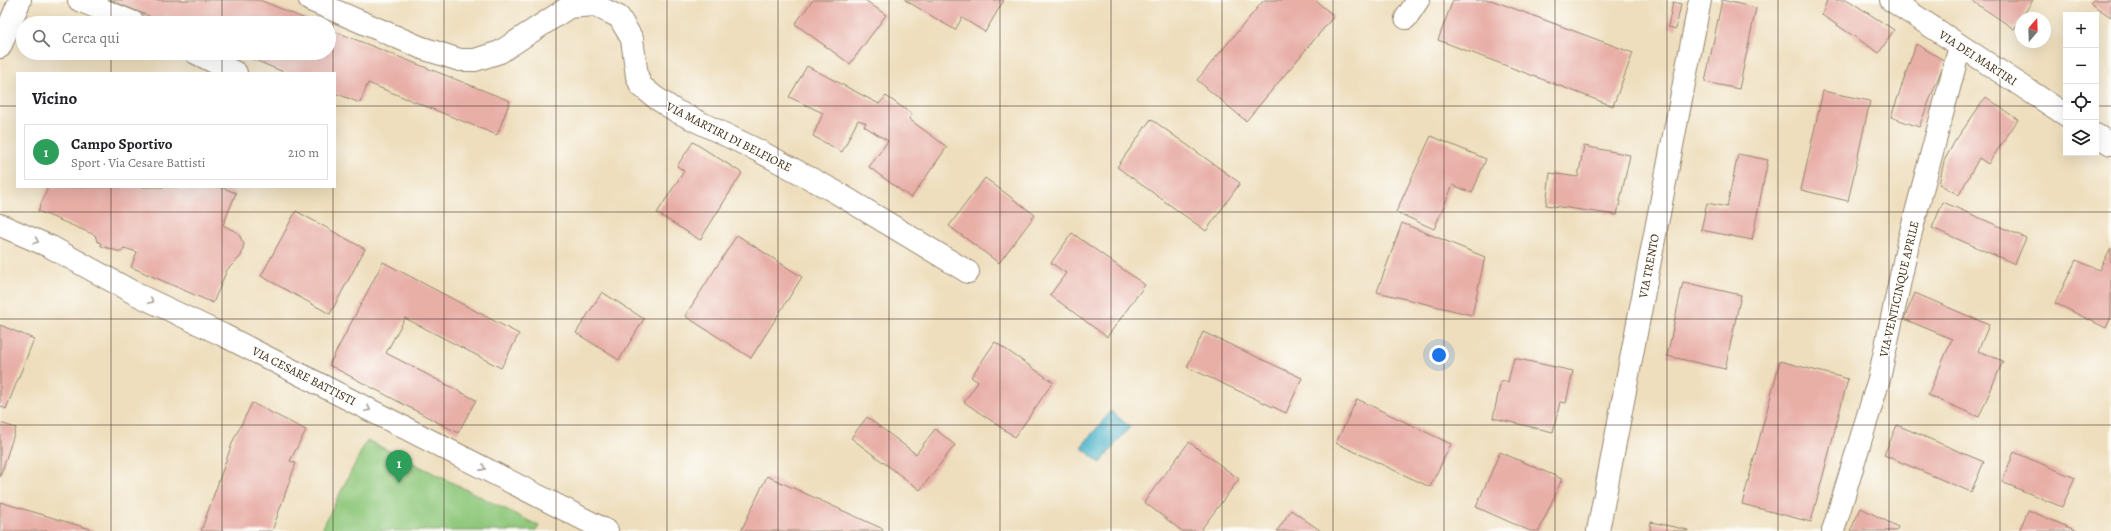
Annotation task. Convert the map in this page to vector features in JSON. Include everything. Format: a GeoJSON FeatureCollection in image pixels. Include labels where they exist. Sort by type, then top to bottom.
{"type":"FeatureCollection","features":[{"type":"Feature","properties":{"kind":"street"},"geometry":{"type":"LineString","coordinates":[[0,47],[20,0]]}},
{"type":"Feature","properties":{"kind":"street"},"geometry":{"type":"LineString","coordinates":[[79,0],[117,16]]}},
{"type":"Feature","properties":{"kind":"street","name":"VIA MARTIRI DI BELFIORE"},"geometry":{"type":"LineString","coordinates":[[310,0],[422,48],[460,60],[475,60],[500,52],[569,7],[596,5],[619,17],[632,39],[637,76],[641,86],[656,98],[676,112],[757,150],[834,191],[968,272]]}},
{"type":"Feature","properties":{"kind":"street"},"geometry":{"type":"LineString","coordinates":[[1406,18],[1418,0]]}},
{"type":"Feature","properties":{"kind":"street","name":"VIA TRENTO"},"geometry":{"type":"LineString","coordinates":[[1598,531],[1700,0]]}},
{"type":"Feature","properties":{"kind":"street","name":"VIA DEI MARTIRI"},"geometry":{"type":"LineString","coordinates":[[1891,0],[2063,113]]}},
{"type":"Feature","properties":{"kind":"street","name":"VIA VENTICINQUE APRILE"},"geometry":{"type":"LineString","coordinates":[[1832,531],[1879,379],[1908,243],[1960,46]]}},
{"type":"Feature","properties":{"kind":"street"},"geometry":{"type":"LineString","coordinates":[[210,60],[234,72]]}},
{"type":"Feature","properties":{"kind":"street"},"geometry":{"type":"LineString","coordinates":[[2099,136],[2111,144]]}},
{"type":"Feature","properties":{"kind":"street","name":"VIA CESARE BATTISTI"},"geometry":{"type":"LineString","coordinates":[[0,225],[51,247],[136,294],[237,342],[607,531]]}},
{"type":"Feature","properties":{"kind":"green space"},"geometry":{"type":"Polygon","coordinates":[[[367,440],[539,526],[536,531],[321,531],[367,440]]]}},
{"type":"Feature","properties":{"kind":"water"},"geometry":{"type":"Polygon","coordinates":[[[1111,411],[1130,427],[1100,463],[1081,447],[1111,411]]]}},
{"type":"Feature","properties":{"kind":"building"},"geometry":{"type":"Polygon","coordinates":[[[110,0],[260,0],[298,16],[149,16],[110,0]]]}},
{"type":"Feature","properties":{"kind":"building"},"geometry":{"type":"Polygon","coordinates":[[[813,0],[865,0],[886,15],[850,64],[795,24],[813,0]]]}},
{"type":"Feature","properties":{"kind":"building"},"geometry":{"type":"Polygon","coordinates":[[[905,0],[1004,0],[985,32],[962,18],[955,30],[905,0]]]}},
{"type":"Feature","properties":{"kind":"building"},"geometry":{"type":"Polygon","coordinates":[[[1264,0],[1315,0],[1334,16],[1246,121],[1197,80],[1264,0]]]}},
{"type":"Feature","properties":{"kind":"building"},"geometry":{"type":"Polygon","coordinates":[[[1453,0],[1491,0],[1633,53],[1613,106],[1438,40],[1453,0]]]}},
{"type":"Feature","properties":{"kind":"building"},"geometry":{"type":"Polygon","coordinates":[[[1722,0],[1756,8],[1739,89],[1705,82],[1722,0]]]}},
{"type":"Feature","properties":{"kind":"building"},"geometry":{"type":"Polygon","coordinates":[[[1827,0],[1848,0],[1894,30],[1879,53],[1822,15],[1827,0]]]}},
{"type":"Feature","properties":{"kind":"building"},"geometry":{"type":"Polygon","coordinates":[[[1971,0],[2033,0],[2025,12],[2015,12],[2014,29],[1971,0]]]}},
{"type":"Feature","properties":{"kind":"building"},"geometry":{"type":"Polygon","coordinates":[[[2093,0],[2111,0],[2111,17],[2090,3],[2093,0]]]}},
{"type":"Feature","properties":{"kind":"building"},"geometry":{"type":"Polygon","coordinates":[[[1673,2],[1681,4],[1676,29],[1668,27],[1673,2]]]}},
{"type":"Feature","properties":{"kind":"building"},"geometry":{"type":"Polygon","coordinates":[[[336,32],[510,101],[497,135],[368,83],[360,103],[336,93],[336,72],[284,72],[255,60],[336,60],[336,32]]]}},
{"type":"Feature","properties":{"kind":"building"},"geometry":{"type":"Polygon","coordinates":[[[1916,44],[1945,61],[1919,127],[1891,117],[1916,44]]]}},
{"type":"Feature","properties":{"kind":"building"},"geometry":{"type":"Polygon","coordinates":[[[807,66],[879,104],[886,96],[912,114],[909,119],[947,147],[911,198],[869,167],[888,141],[864,126],[866,123],[858,120],[842,152],[813,136],[823,113],[789,97],[807,66]]]}},
{"type":"Feature","properties":{"kind":"building"},"geometry":{"type":"Polygon","coordinates":[[[1823,91],[1870,101],[1848,201],[1801,190],[1823,91]]]}},
{"type":"Feature","properties":{"kind":"building"},"geometry":{"type":"Polygon","coordinates":[[[1986,97],[2018,120],[1988,164],[1979,158],[1959,195],[1939,184],[1944,161],[1955,141],[1986,97]]]}},
{"type":"Feature","properties":{"kind":"building"},"geometry":{"type":"Polygon","coordinates":[[[1151,119],[1240,183],[1206,231],[1117,167],[1151,119]]]}},
{"type":"Feature","properties":{"kind":"building"},"geometry":{"type":"Polygon","coordinates":[[[1431,136],[1486,159],[1472,193],[1453,185],[1434,229],[1396,212],[1431,136]]]}},
{"type":"Feature","properties":{"kind":"building"},"geometry":{"type":"Polygon","coordinates":[[[693,142],[742,173],[700,240],[657,213],[684,171],[677,166],[693,142]]]}},
{"type":"Feature","properties":{"kind":"building"},"geometry":{"type":"Polygon","coordinates":[[[1584,146],[1630,155],[1617,215],[1546,205],[1550,173],[1578,177],[1584,146]]]}},
{"type":"Feature","properties":{"kind":"building"},"geometry":{"type":"Polygon","coordinates":[[[1738,154],[1768,160],[1752,240],[1701,230],[1707,203],[1727,207],[1738,154]]]}},
{"type":"Feature","properties":{"kind":"building"},"geometry":{"type":"Polygon","coordinates":[[[985,178],[1035,215],[999,263],[949,226],[985,178]]]}},
{"type":"Feature","properties":{"kind":"building"},"geometry":{"type":"Polygon","coordinates":[[[48,188],[224,188],[236,193],[223,225],[238,233],[244,244],[241,256],[227,270],[213,303],[131,267],[137,252],[124,248],[121,252],[101,246],[101,243],[97,241],[95,235],[38,211],[48,188]]]}},
{"type":"Feature","properties":{"kind":"building"},"geometry":{"type":"Polygon","coordinates":[[[1943,202],[2026,238],[2015,264],[1932,228],[1943,202]]]}},
{"type":"Feature","properties":{"kind":"building"},"geometry":{"type":"Polygon","coordinates":[[[296,211],[365,249],[330,314],[261,276],[296,211]]]}},
{"type":"Feature","properties":{"kind":"building"},"geometry":{"type":"Polygon","coordinates":[[[1402,223],[1485,257],[1472,315],[1377,292],[1402,223]]]}},
{"type":"Feature","properties":{"kind":"building"},"geometry":{"type":"Polygon","coordinates":[[[1072,233],[1145,285],[1107,337],[1050,295],[1066,273],[1051,263],[1072,233]]]}},
{"type":"Feature","properties":{"kind":"building"},"geometry":{"type":"Polygon","coordinates":[[[737,235],[802,277],[751,358],[685,316],[737,235]]]}},
{"type":"Feature","properties":{"kind":"building"},"geometry":{"type":"Polygon","coordinates":[[[2111,248],[2111,317],[2106,328],[2055,303],[2076,260],[2099,270],[2111,248]]]}},
{"type":"Feature","properties":{"kind":"building"},"geometry":{"type":"Polygon","coordinates":[[[383,262],[519,334],[501,368],[405,318],[386,353],[476,400],[458,433],[329,365],[383,262]]]}},
{"type":"Feature","properties":{"kind":"building"},"geometry":{"type":"Polygon","coordinates":[[[1683,282],[1741,295],[1725,369],[1667,356],[1683,282]]]}},
{"type":"Feature","properties":{"kind":"building"},"geometry":{"type":"Polygon","coordinates":[[[602,292],[644,319],[619,360],[576,333],[602,292]]]}},
{"type":"Feature","properties":{"kind":"building"},"geometry":{"type":"Polygon","coordinates":[[[1915,293],[1989,325],[1978,351],[2003,361],[1979,417],[1928,395],[1952,339],[1904,319],[1915,293]]]}},
{"type":"Feature","properties":{"kind":"building"},"geometry":{"type":"Polygon","coordinates":[[[0,325],[34,339],[6,409],[0,406],[0,325]]]}},
{"type":"Feature","properties":{"kind":"building"},"geometry":{"type":"Polygon","coordinates":[[[1203,332],[1302,378],[1286,413],[1187,367],[1203,332]]]}},
{"type":"Feature","properties":{"kind":"building"},"geometry":{"type":"Polygon","coordinates":[[[995,342],[1053,382],[1015,437],[964,402],[978,382],[971,377],[995,342]]]}},
{"type":"Feature","properties":{"kind":"building"},"geometry":{"type":"Polygon","coordinates":[[[1514,358],[1573,371],[1566,403],[1560,402],[1553,432],[1493,418],[1501,380],[1508,382],[1514,358]]]}},
{"type":"Feature","properties":{"kind":"building"},"geometry":{"type":"Polygon","coordinates":[[[1780,361],[1848,379],[1811,522],[1742,504],[1780,361]]]}},
{"type":"Feature","properties":{"kind":"building"},"geometry":{"type":"Polygon","coordinates":[[[1357,399],[1451,444],[1430,487],[1336,443],[1357,399]]]}},
{"type":"Feature","properties":{"kind":"building"},"geometry":{"type":"Polygon","coordinates":[[[252,403],[306,430],[290,461],[296,463],[272,531],[201,531],[233,441],[252,403]]]}},
{"type":"Feature","properties":{"kind":"building"},"geometry":{"type":"Polygon","coordinates":[[[867,417],[916,454],[935,429],[955,445],[920,490],[851,438],[867,417]]]}},
{"type":"Feature","properties":{"kind":"building"},"geometry":{"type":"Polygon","coordinates":[[[0,423],[16,428],[0,477],[0,423]]]}},
{"type":"Feature","properties":{"kind":"building"},"geometry":{"type":"Polygon","coordinates":[[[1897,425],[1984,462],[1971,492],[1884,455],[1897,425]]]}},
{"type":"Feature","properties":{"kind":"building"},"geometry":{"type":"Polygon","coordinates":[[[1189,442],[1239,479],[1200,531],[1182,531],[1144,502],[1189,442]]]}},
{"type":"Feature","properties":{"kind":"building"},"geometry":{"type":"Polygon","coordinates":[[[1500,452],[1562,479],[1539,531],[1530,531],[1476,507],[1500,452]]]}},
{"type":"Feature","properties":{"kind":"building"},"geometry":{"type":"Polygon","coordinates":[[[2014,452],[2075,478],[2062,507],[2002,482],[2014,452]]]}},
{"type":"Feature","properties":{"kind":"building"},"geometry":{"type":"Polygon","coordinates":[[[767,476],[883,529],[882,531],[741,531],[767,476]]]}},
{"type":"Feature","properties":{"kind":"building"},"geometry":{"type":"Polygon","coordinates":[[[0,502],[97,531],[0,531],[0,502]]]}},
{"type":"Feature","properties":{"kind":"building"},"geometry":{"type":"Polygon","coordinates":[[[1861,508],[1898,527],[1896,531],[1850,531],[1861,508]]]}},
{"type":"Feature","properties":{"kind":"building"},"geometry":{"type":"Polygon","coordinates":[[[1291,510],[1321,531],[1277,531],[1291,510]]]}},
{"type":"Feature","properties":{"kind":"building"},"geometry":{"type":"Polygon","coordinates":[[[2028,510],[2077,531],[2019,531],[2028,510]]]}},
{"type":"Feature","properties":{"kind":"building"},"geometry":{"type":"Polygon","coordinates":[[[1651,522],[1688,530],[1688,531],[1650,531],[1651,522]]]}},
{"type":"Feature","properties":{"kind":"place","name":"Campo Sportivo"},"geometry":{"type":"Point","coordinates":[399,483]}}]}
